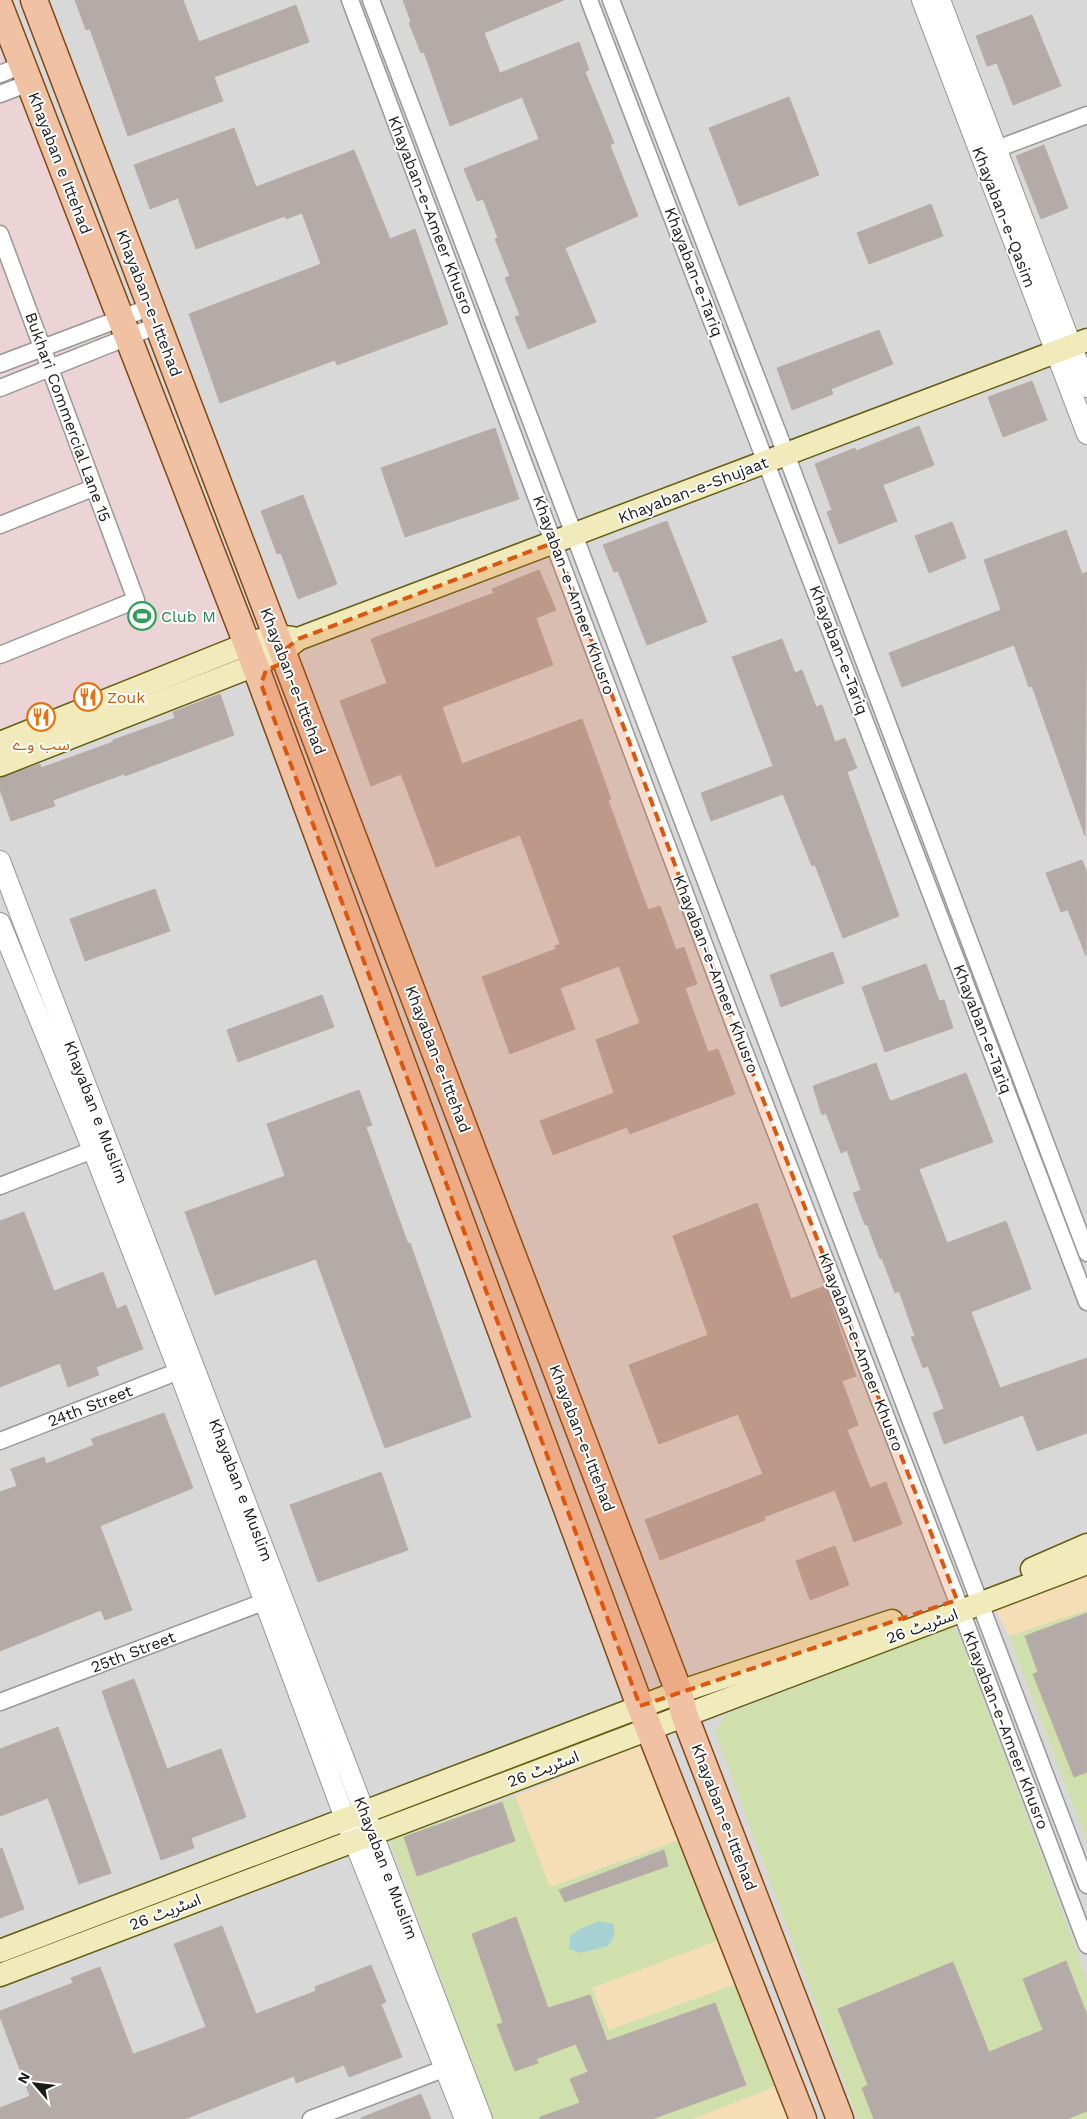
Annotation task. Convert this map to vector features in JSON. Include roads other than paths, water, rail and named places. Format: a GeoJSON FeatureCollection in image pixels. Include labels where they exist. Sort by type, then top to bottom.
{"type":"FeatureCollection","features":[{"type":"Feature","properties":{"kind":"main road","name":"Khayaban-e-Ittehad"},"geometry":{"type":"LineString","coordinates":[[34,0],[154,316],[283,644],[681,1703],[840,2119]]}},
{"type":"Feature","properties":{"kind":"main road","name":"Khayaban e Ittehad"},"geometry":{"type":"LineString","coordinates":[[0,7],[17,74],[125,328]]}},
{"type":"Feature","properties":{"kind":"main road","name":"Khayaban-e-Ittehad"},"geometry":{"type":"LineString","coordinates":[[125,328],[251,657],[645,1718],[803,2119]]}},
{"type":"Feature","properties":{"kind":"main road","name":"Khayaban-e-Shujaat"},"geometry":{"type":"LineString","coordinates":[[283,644],[1071,346]]}},
{"type":"Feature","properties":{"kind":"main road"},"geometry":{"type":"LineString","coordinates":[[268,632],[283,644],[281,666],[270,667],[262,674],[251,657],[250,639],[260,639],[268,632]]}},
{"type":"Feature","properties":{"kind":"main road"},"geometry":{"type":"LineString","coordinates":[[0,743],[251,657]]}},
{"type":"Feature","properties":{"kind":"main road"},"geometry":{"type":"LineString","coordinates":[[0,765],[251,657]]}},
{"type":"Feature","properties":{"kind":"main road","name":"اسٹریٹ 26"},"geometry":{"type":"LineString","coordinates":[[969,1602],[1087,1545]]}},
{"type":"Feature","properties":{"kind":"main road","name":"اسٹریٹ 26"},"geometry":{"type":"LineString","coordinates":[[0,1975],[359,1827],[681,1703],[969,1602],[1087,1563]]}},
{"type":"Feature","properties":{"kind":"main road","name":"اسٹریٹ 26"},"geometry":{"type":"LineString","coordinates":[[0,1951],[359,1827]]}},
{"type":"Feature","properties":{"kind":"street","name":"Khayaban-e-Ameer Khusro"},"geometry":{"type":"LineString","coordinates":[[350,0],[564,539],[758,1018],[969,1602],[1087,1946]]}},
{"type":"Feature","properties":{"kind":"street","name":"Khayaban-e-Ameer Khusro"},"geometry":{"type":"LineString","coordinates":[[371,0],[564,539],[735,1028],[969,1602],[1087,1885]]}},
{"type":"Feature","properties":{"kind":"street","name":"Khayaban-e-Tariq"},"geometry":{"type":"LineString","coordinates":[[589,0],[776,458],[974,952],[1087,1253]]}},
{"type":"Feature","properties":{"kind":"street","name":"Khayaban-e-Tariq"},"geometry":{"type":"LineString","coordinates":[[611,0],[955,955],[1087,1302]]}},
{"type":"Feature","properties":{"kind":"street","name":"Khayaban-e-Qasim"},"geometry":{"type":"LineString","coordinates":[[922,0],[989,152],[1087,387]]}},
{"type":"Feature","properties":{"kind":"street","name":"Khayaban-e-Qasim"},"geometry":{"type":"LineString","coordinates":[[940,0],[989,152]]}},
{"type":"Feature","properties":{"kind":"street"},"geometry":{"type":"LineString","coordinates":[[0,94],[17,74]]}},
{"type":"Feature","properties":{"kind":"street"},"geometry":{"type":"LineString","coordinates":[[989,152],[1087,115]]}},
{"type":"Feature","properties":{"kind":"street","name":"Bukhari Commercial Lane 15"},"geometry":{"type":"LineString","coordinates":[[0,234],[44,348],[136,600],[0,655]]}},
{"type":"Feature","properties":{"kind":"street"},"geometry":{"type":"LineString","coordinates":[[0,388],[51,368],[125,328],[154,316]]}},
{"type":"Feature","properties":{"kind":"street"},"geometry":{"type":"LineString","coordinates":[[0,364],[44,348],[125,328]]}},
{"type":"Feature","properties":{"kind":"street","name":"Khayaban-e-Qasim"},"geometry":{"type":"LineString","coordinates":[[1071,346],[1087,434]]}},
{"type":"Feature","properties":{"kind":"street"},"geometry":{"type":"LineString","coordinates":[[0,525],[94,488]]}},
{"type":"Feature","properties":{"kind":"street","name":"Khayaban e Muslim"},"geometry":{"type":"LineString","coordinates":[[0,862],[145,1261],[359,1827]]}},
{"type":"Feature","properties":{"kind":"street","name":"Khayaban e Muslim"},"geometry":{"type":"LineString","coordinates":[[1,928],[93,1150],[145,1261],[179,1371],[266,1601],[415,1968],[482,2119]]}},
{"type":"Feature","properties":{"kind":"street"},"geometry":{"type":"LineString","coordinates":[[955,955],[958,961],[968,962],[974,952]]}},
{"type":"Feature","properties":{"kind":"street"},"geometry":{"type":"LineString","coordinates":[[719,984],[725,990],[733,991],[740,987],[743,979]]}},
{"type":"Feature","properties":{"kind":"street"},"geometry":{"type":"LineString","coordinates":[[735,1028],[734,1020],[742,1012],[753,1012],[758,1018]]}},
{"type":"Feature","properties":{"kind":"street"},"geometry":{"type":"LineString","coordinates":[[0,1186],[93,1150]]}},
{"type":"Feature","properties":{"kind":"street"},"geometry":{"type":"LineString","coordinates":[[1050,1205],[1054,1196],[1060,1194],[1067,1199]]}},
{"type":"Feature","properties":{"kind":"street","name":"24th Street"},"geometry":{"type":"LineString","coordinates":[[0,1441],[179,1371]]}},
{"type":"Feature","properties":{"kind":"street","name":"25th Street"},"geometry":{"type":"LineString","coordinates":[[0,1702],[266,1601]]}},
{"type":"Feature","properties":{"kind":"street","name":"Khayaban e Muslim"},"geometry":{"type":"LineString","coordinates":[[415,1968],[446,2068],[465,2119]]}},
{"type":"Feature","properties":{"kind":"street"},"geometry":{"type":"LineString","coordinates":[[311,2119],[446,2068]]}},
{"type":"Feature","properties":{"kind":"water"},"geometry":{"type":"Polygon","coordinates":[[[599,1921],[614,1924],[614,1936],[608,1946],[580,1953],[569,1949],[570,1936],[580,1929],[599,1921]]]}},
{"type":"Feature","properties":{"kind":"place","name":"Club M"},"geometry":{"type":"Point","coordinates":[142,616]}},
{"type":"Feature","properties":{"kind":"place","name":"Zouk"},"geometry":{"type":"Point","coordinates":[88,697]}},
{"type":"Feature","properties":{"kind":"place","name":"سب وے"},"geometry":{"type":"Point","coordinates":[41,717]}}]}
